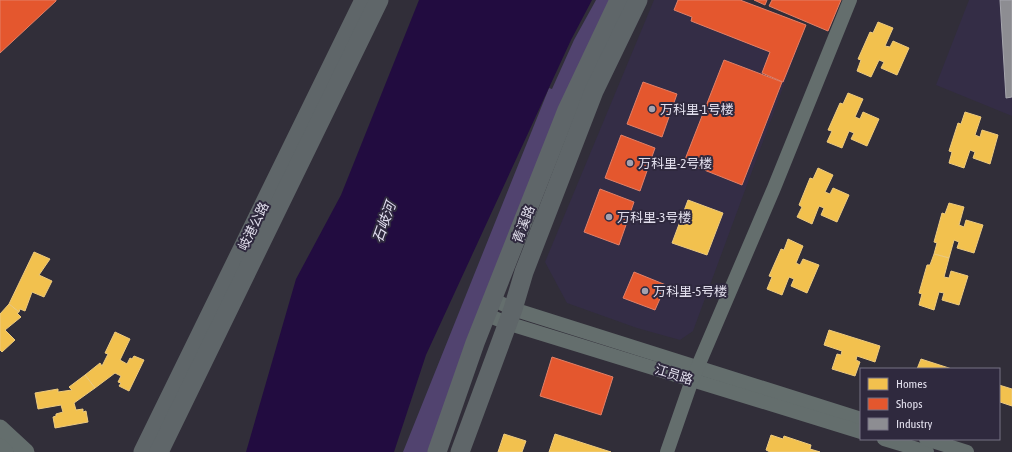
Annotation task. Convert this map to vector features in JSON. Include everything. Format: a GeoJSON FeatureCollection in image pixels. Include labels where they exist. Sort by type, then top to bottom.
{"type":"FeatureCollection","features":[{"type":"Feature","properties":{"kind":"main road","name":"岐港公路"},"geometry":{"type":"LineString","coordinates":[[143,452],[364,0]]}},
{"type":"Feature","properties":{"kind":"main road","name":"岐港公路"},"geometry":{"type":"LineString","coordinates":[[159,452],[379,0]]}},
{"type":"Feature","properties":{"kind":"main road","name":"青溪路"},"geometry":{"type":"LineString","coordinates":[[437,452],[475,343],[567,110],[618,0]]}},
{"type":"Feature","properties":{"kind":"main road","name":"青溪路"},"geometry":{"type":"LineString","coordinates":[[460,452],[510,316],[524,272],[594,91],[638,0]]}},
{"type":"Feature","properties":{"kind":"street"},"geometry":{"type":"LineString","coordinates":[[667,452],[692,380],[774,188],[850,0]]}},
{"type":"Feature","properties":{"kind":"street","name":"江员路"},"geometry":{"type":"LineString","coordinates":[[490,308],[692,380],[860,432]]}},
{"type":"Feature","properties":{"kind":"street","name":"江员路"},"geometry":{"type":"LineString","coordinates":[[510,316],[698,367],[860,418]]}},
{"type":"Feature","properties":{"kind":"street"},"geometry":{"type":"LineString","coordinates":[[0,428],[26,452]]}},
{"type":"Feature","properties":{"kind":"street"},"geometry":{"type":"LineString","coordinates":[[887,440],[927,452]]}},
{"type":"Feature","properties":{"kind":"street"},"geometry":{"type":"LineString","coordinates":[[929,440],[967,452]]}},
{"type":"Feature","properties":{"kind":"street"},"geometry":{"type":"LineString","coordinates":[[0,447],[5,452]]}},
{"type":"Feature","properties":{"kind":"shaded area"},"geometry":{"type":"Polygon","coordinates":[[[596,0],[611,0],[428,452],[403,452],[549,88],[552,89],[574,40],[596,0]]]}},
{"type":"Feature","properties":{"kind":"shaded area"},"geometry":{"type":"Polygon","coordinates":[[[654,0],[743,0],[806,25],[693,331],[680,340],[637,328],[567,303],[545,262],[654,0]]]}},
{"type":"Feature","properties":{"kind":"shaded area"},"geometry":{"type":"Polygon","coordinates":[[[969,0],[1012,0],[1012,116],[936,85],[969,0]]]}},
{"type":"Feature","properties":{"kind":"water","name":"石岐河"},"geometry":{"type":"Polygon","coordinates":[[[419,0],[592,0],[571,40],[426,355],[394,452],[246,452],[296,279],[341,195],[419,0]]]}},
{"type":"Feature","properties":{"kind":"building: Homes"},"geometry":{"type":"Polygon","coordinates":[[[878,22],[893,28],[885,46],[890,47],[893,41],[909,48],[897,75],[881,68],[884,62],[879,60],[871,77],[857,71],[861,60],[858,59],[870,32],[873,33],[878,22]]]}},
{"type":"Feature","properties":{"kind":"building: Homes"},"geometry":{"type":"Polygon","coordinates":[[[848,93],[863,99],[855,117],[860,119],[863,112],[879,119],[867,146],[851,139],[854,133],[849,131],[842,148],[827,142],[832,131],[828,130],[840,103],[843,104],[848,93]]]}},
{"type":"Feature","properties":{"kind":"building: Homes"},"geometry":{"type":"Polygon","coordinates":[[[965,112],[981,117],[975,135],[980,137],[982,130],[998,135],[990,164],[973,158],[975,152],[970,150],[964,168],[949,163],[952,152],[949,151],[958,123],[961,124],[965,112]]]}},
{"type":"Feature","properties":{"kind":"building: Homes"},"geometry":{"type":"Polygon","coordinates":[[[818,168],[833,175],[825,192],[830,194],[833,188],[849,195],[837,222],[821,215],[824,208],[819,206],[812,224],[797,217],[802,207],[799,205],[810,178],[813,179],[818,168]]]}},
{"type":"Feature","properties":{"kind":"building: Homes"},"geometry":{"type":"Polygon","coordinates":[[[688,200],[723,213],[707,255],[672,243],[688,200]]]}},
{"type":"Feature","properties":{"kind":"building: Homes"},"geometry":{"type":"Polygon","coordinates":[[[949,203],[964,207],[959,225],[964,227],[966,220],[983,225],[974,253],[957,248],[959,242],[954,240],[949,258],[934,254],[937,243],[934,242],[942,213],[945,214],[949,203]]]}},
{"type":"Feature","properties":{"kind":"building: Homes"},"geometry":{"type":"Polygon","coordinates":[[[788,239],[803,246],[796,263],[800,265],[803,259],[819,265],[807,293],[791,286],[794,279],[789,277],[782,295],[767,289],[772,277],[769,276],[781,249],[784,250],[788,239]]]}},
{"type":"Feature","properties":{"kind":"building: Homes"},"geometry":{"type":"Polygon","coordinates":[[[34,252],[50,259],[39,275],[52,281],[44,297],[32,292],[25,311],[20,309],[19,312],[9,304],[34,252]]]}},
{"type":"Feature","properties":{"kind":"building: Homes"},"geometry":{"type":"Polygon","coordinates":[[[934,254],[949,258],[944,277],[949,278],[951,271],[968,276],[959,305],[942,300],[944,293],[939,292],[934,310],[919,305],[922,294],[919,293],[927,265],[930,265],[934,254]]]}},
{"type":"Feature","properties":{"kind":"building: Homes"},"geometry":{"type":"Polygon","coordinates":[[[9,304],[19,312],[17,313],[21,317],[5,330],[15,340],[2,352],[0,350],[0,314],[9,304]]]}},
{"type":"Feature","properties":{"kind":"building: Homes"},"geometry":{"type":"Polygon","coordinates":[[[829,330],[880,346],[875,362],[857,356],[856,360],[860,362],[855,376],[832,369],[837,354],[841,355],[842,351],[824,345],[829,330]]]}},
{"type":"Feature","properties":{"kind":"building: Homes"},"geometry":{"type":"Polygon","coordinates":[[[115,332],[130,339],[120,360],[127,364],[130,358],[132,359],[134,356],[144,360],[129,391],[119,386],[121,383],[118,382],[121,376],[115,373],[95,388],[85,375],[100,363],[102,366],[108,354],[105,353],[115,332]]]}},
{"type":"Feature","properties":{"kind":"building: Homes"},"geometry":{"type":"Polygon","coordinates":[[[921,359],[949,368],[917,368],[921,359]]]}},
{"type":"Feature","properties":{"kind":"building: Homes"},"geometry":{"type":"Polygon","coordinates":[[[85,375],[95,388],[74,403],[76,410],[83,409],[83,412],[86,411],[88,422],[55,428],[53,417],[56,416],[56,414],[63,412],[61,405],[38,409],[35,393],[58,389],[58,392],[72,390],[69,387],[85,375]]]}},
{"type":"Feature","properties":{"kind":"building: Homes"},"geometry":{"type":"Polygon","coordinates":[[[1000,385],[1012,389],[1012,406],[1000,402],[1000,385]]]}},
{"type":"Feature","properties":{"kind":"building: Homes"},"geometry":{"type":"Polygon","coordinates":[[[504,434],[526,441],[522,452],[498,452],[504,434]]]}},
{"type":"Feature","properties":{"kind":"building: Homes"},"geometry":{"type":"Polygon","coordinates":[[[555,434],[611,452],[549,452],[555,434]]]}},
{"type":"Feature","properties":{"kind":"building: Homes"},"geometry":{"type":"Polygon","coordinates":[[[771,435],[783,439],[784,436],[811,445],[810,449],[820,452],[770,452],[766,450],[771,435]]]}},
{"type":"Feature","properties":{"kind":"building: Shops"},"geometry":{"type":"Polygon","coordinates":[[[0,0],[56,0],[56,1],[0,53],[0,0]]]}},
{"type":"Feature","properties":{"kind":"building: Shops"},"geometry":{"type":"Polygon","coordinates":[[[678,0],[740,0],[806,25],[783,82],[762,73],[770,52],[691,21],[692,17],[674,10],[678,0]]]}},
{"type":"Feature","properties":{"kind":"building: Shops"},"geometry":{"type":"Polygon","coordinates":[[[754,0],[767,0],[765,5],[754,0]]]}},
{"type":"Feature","properties":{"kind":"building: Shops"},"geometry":{"type":"Polygon","coordinates":[[[772,0],[841,0],[828,31],[769,6],[772,0]]]}},
{"type":"Feature","properties":{"kind":"building: Shops"},"geometry":{"type":"Polygon","coordinates":[[[724,60],[782,82],[742,185],[684,162],[724,60]]]}},
{"type":"Feature","properties":{"kind":"building: Shops","name":"万科里-1号楼"},"geometry":{"type":"Polygon","coordinates":[[[643,82],[677,94],[662,137],[627,124],[643,82]]]}},
{"type":"Feature","properties":{"kind":"building: Shops","name":"万科里-2号楼"},"geometry":{"type":"Polygon","coordinates":[[[621,135],[655,148],[640,191],[605,178],[621,135]]]}},
{"type":"Feature","properties":{"kind":"building: Shops","name":"万科里-3号楼"},"geometry":{"type":"Polygon","coordinates":[[[600,189],[634,202],[619,245],[584,232],[600,189]]]}},
{"type":"Feature","properties":{"kind":"building: Shops","name":"万科里-5号楼"},"geometry":{"type":"Polygon","coordinates":[[[634,272],[666,285],[655,310],[623,298],[634,272]]]}},
{"type":"Feature","properties":{"kind":"building: Shops"},"geometry":{"type":"Polygon","coordinates":[[[552,357],[613,377],[601,415],[540,396],[552,357]]]}},
{"type":"Feature","properties":{"kind":"building: Industry"},"geometry":{"type":"Polygon","coordinates":[[[1000,0],[1012,0],[1012,97],[1006,98],[1000,0]]]}},
{"type":"Feature","properties":{"kind":"place","name":"万科里-1号楼"},"geometry":{"type":"Point","coordinates":[652,109]}},
{"type":"Feature","properties":{"kind":"place","name":"万科里-2号楼"},"geometry":{"type":"Point","coordinates":[630,163]}},
{"type":"Feature","properties":{"kind":"place","name":"万科里-3号楼"},"geometry":{"type":"Point","coordinates":[609,217]}},
{"type":"Feature","properties":{"kind":"place","name":"万科里-5号楼"},"geometry":{"type":"Point","coordinates":[645,291]}}]}
